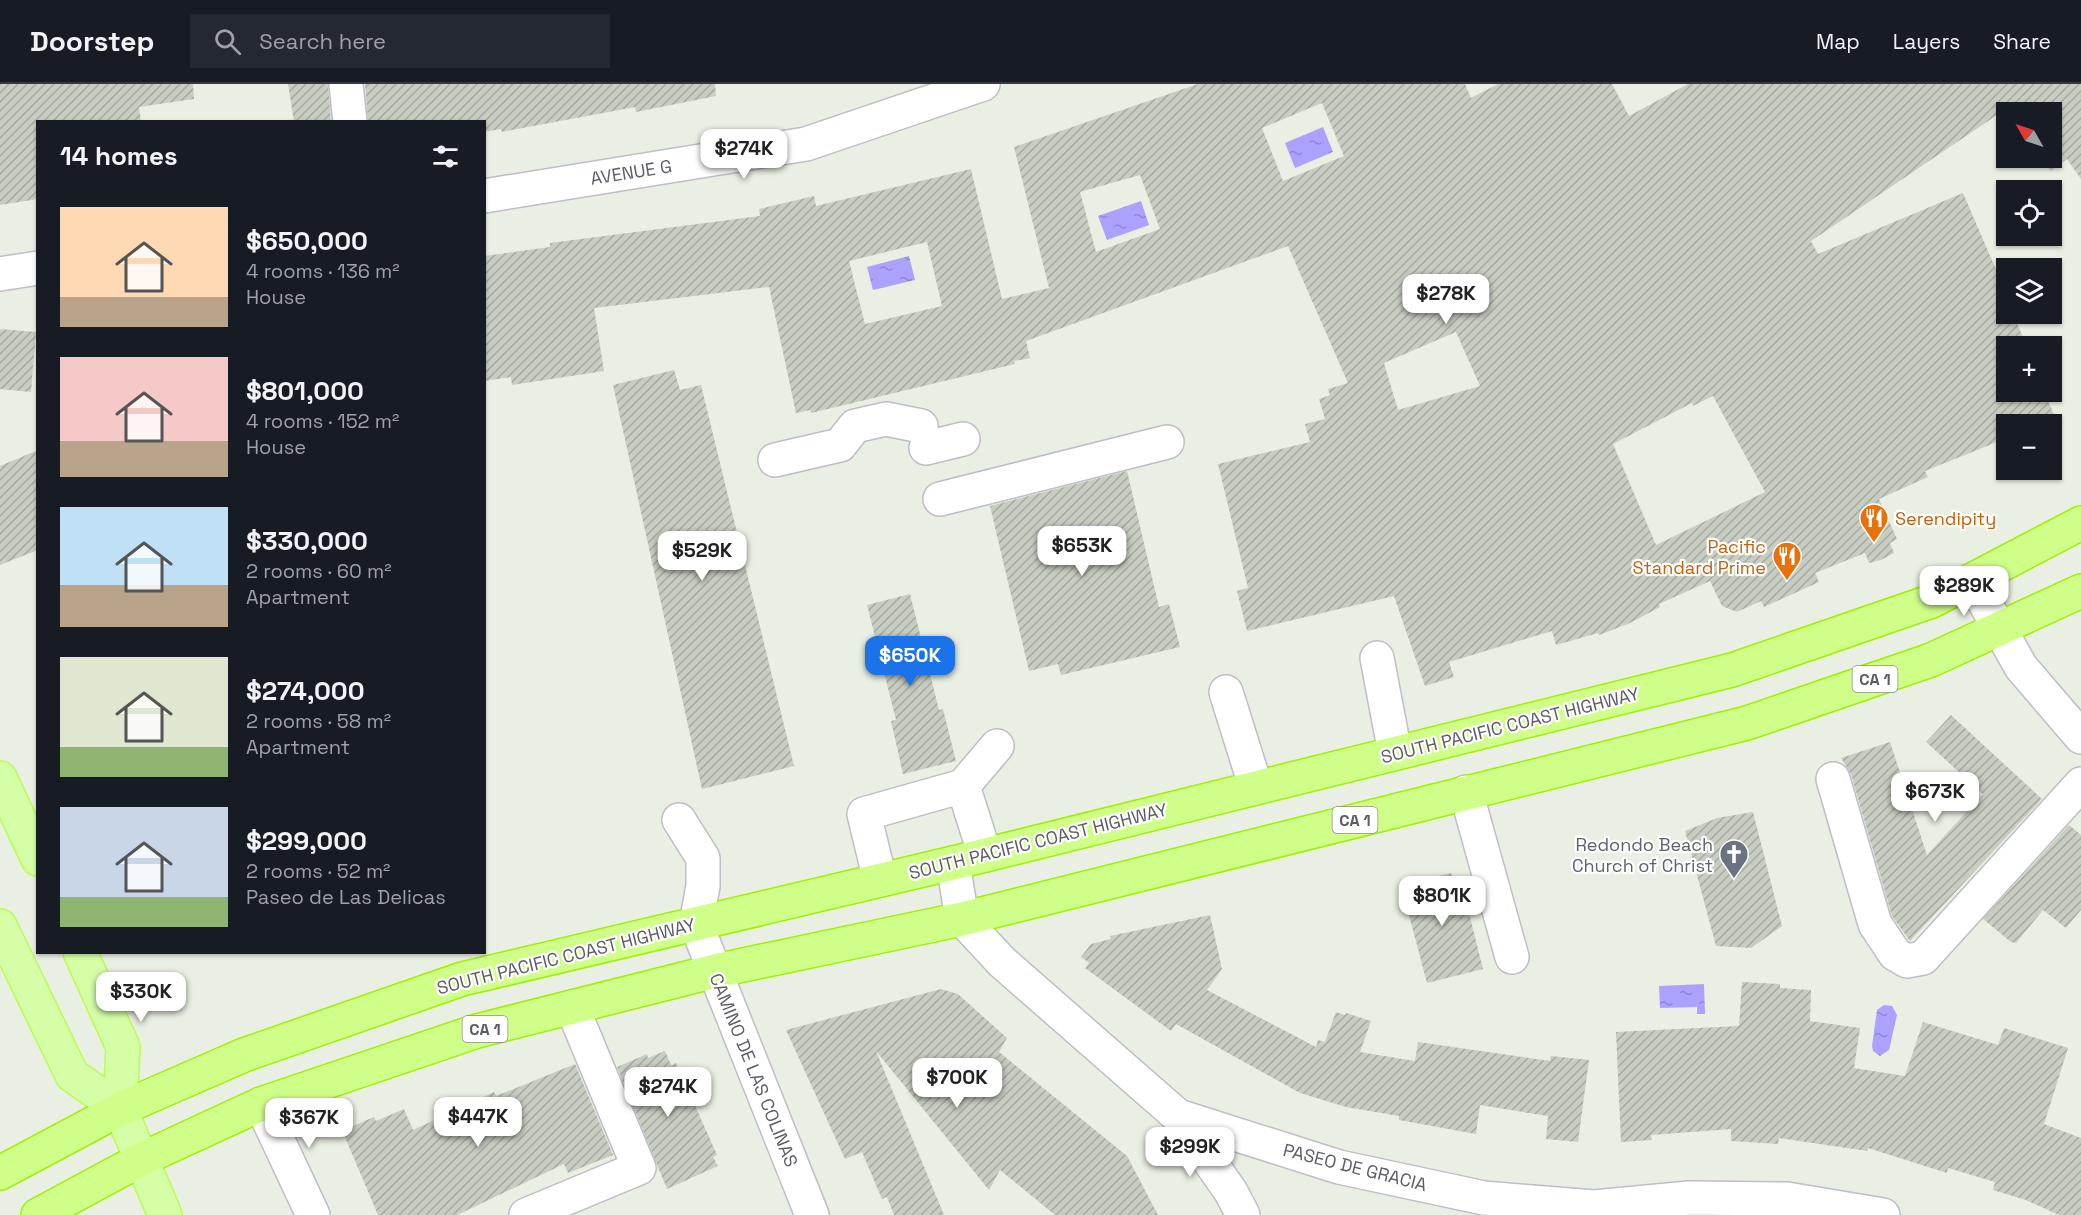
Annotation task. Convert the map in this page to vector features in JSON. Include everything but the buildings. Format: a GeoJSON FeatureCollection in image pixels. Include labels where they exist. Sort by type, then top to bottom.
{"type":"FeatureCollection","features":[{"type":"Feature","properties":{"kind":"highway","name":"SOUTH PACIFIC COAST HIGHWAY"},"geometry":{"type":"LineString","coordinates":[[0,1173],[120,1109],[244,1055],[462,979],[985,855],[1732,670],[1910,610],[2081,523]]}},
{"type":"Feature","properties":{"kind":"highway","name":"CA 1"},"geometry":{"type":"LineString","coordinates":[[38,1215],[140,1160],[261,1104],[477,1031],[715,971],[962,919],[1747,723],[1931,660],[2081,591]]}},
{"type":"Feature","properties":{"kind":"main road"},"geometry":{"type":"LineString","coordinates":[[0,778],[36,855]]}},
{"type":"Feature","properties":{"kind":"main road"},"geometry":{"type":"LineString","coordinates":[[0,926],[72,1075],[120,1109]]}},
{"type":"Feature","properties":{"kind":"main road"},"geometry":{"type":"LineString","coordinates":[[81,954],[123,1047],[120,1109],[165,1215]]}},
{"type":"Feature","properties":{"kind":"street"},"geometry":{"type":"LineString","coordinates":[[346,84],[350,120]]}},
{"type":"Feature","properties":{"kind":"street","name":"AVENUE G"},"geometry":{"type":"LineString","coordinates":[[486,196],[806,144],[984,84]]}},
{"type":"Feature","properties":{"kind":"street"},"geometry":{"type":"LineString","coordinates":[[0,274],[36,268]]}},
{"type":"Feature","properties":{"kind":"street"},"geometry":{"type":"LineString","coordinates":[[775,460],[840,445],[855,426],[886,418],[924,437],[963,439]]}},
{"type":"Feature","properties":{"kind":"street"},"geometry":{"type":"LineString","coordinates":[[940,498],[1167,442]]}},
{"type":"Feature","properties":{"kind":"street"},"geometry":{"type":"LineString","coordinates":[[1972,580],[2021,667],[2081,737]]}},
{"type":"Feature","properties":{"kind":"street"},"geometry":{"type":"LineString","coordinates":[[1377,658],[1395,753]]}},
{"type":"Feature","properties":{"kind":"street"},"geometry":{"type":"LineString","coordinates":[[1226,692],[1256,788]]}},
{"type":"Feature","properties":{"kind":"street"},"geometry":{"type":"LineString","coordinates":[[880,880],[864,814],[963,786],[997,746]]}},
{"type":"Feature","properties":{"kind":"street"},"geometry":{"type":"LineString","coordinates":[[1833,779],[1875,924],[1895,954],[1907,961],[1923,958],[2081,784]]}},
{"type":"Feature","properties":{"kind":"street"},"geometry":{"type":"LineString","coordinates":[[963,786],[985,855]]}},
{"type":"Feature","properties":{"kind":"street"},"geometry":{"type":"LineString","coordinates":[[1466,792],[1512,957]]}},
{"type":"Feature","properties":{"kind":"street"},"geometry":{"type":"LineString","coordinates":[[679,820],[703,858],[703,886],[696,924]]}},
{"type":"Feature","properties":{"kind":"street"},"geometry":{"type":"LineString","coordinates":[[953,862],[962,919]]}},
{"type":"Feature","properties":{"kind":"street","name":"PASEO DE GRACIA"},"geometry":{"type":"LineString","coordinates":[[962,919],[1002,963],[1178,1116],[1339,1167],[1484,1198],[1594,1207],[1689,1198],[1787,1199],[1883,1215]]}},
{"type":"Feature","properties":{"kind":"street","name":"CAMINO DE LAS COLINAS"},"geometry":{"type":"LineString","coordinates":[[696,924],[812,1215]]}},
{"type":"Feature","properties":{"kind":"street"},"geometry":{"type":"LineString","coordinates":[[526,1215],[639,1168],[572,1007]]}},
{"type":"Feature","properties":{"kind":"street"},"geometry":{"type":"LineString","coordinates":[[261,1104],[313,1215]]}},
{"type":"Feature","properties":{"kind":"street"},"geometry":{"type":"LineString","coordinates":[[1178,1116],[1231,1192],[1243,1215]]}},
{"type":"Feature","properties":{"kind":"water"},"geometry":{"type":"Polygon","coordinates":[[[1323,127],[1333,152],[1295,168],[1285,143],[1323,127]]]}},
{"type":"Feature","properties":{"kind":"water"},"geometry":{"type":"Polygon","coordinates":[[[1141,201],[1149,225],[1107,240],[1098,216],[1141,201]]]}},
{"type":"Feature","properties":{"kind":"water"},"geometry":{"type":"Polygon","coordinates":[[[909,256],[915,280],[873,290],[867,267],[909,256]]]}},
{"type":"Feature","properties":{"kind":"water"},"geometry":{"type":"Polygon","coordinates":[[[1704,984],[1705,1014],[1697,1014],[1697,1007],[1660,1008],[1659,986],[1704,984]]]}},
{"type":"Feature","properties":{"kind":"water"},"geometry":{"type":"Polygon","coordinates":[[[1884,1005],[1892,1006],[1897,1015],[1889,1050],[1880,1056],[1873,1051],[1872,1046],[1877,1010],[1884,1005]]]}},
{"type":"Feature","properties":{"kind":"place","name":"Serendipity"},"geometry":{"type":"Point","coordinates":[1874,544]}},
{"type":"Feature","properties":{"kind":"place","name":"Pacific Standard Prime"},"geometry":{"type":"Point","coordinates":[1787,582]}},
{"type":"Feature","properties":{"kind":"place","name":"Redondo Beach Church of Christ"},"geometry":{"type":"Point","coordinates":[1734,880]}}]}
